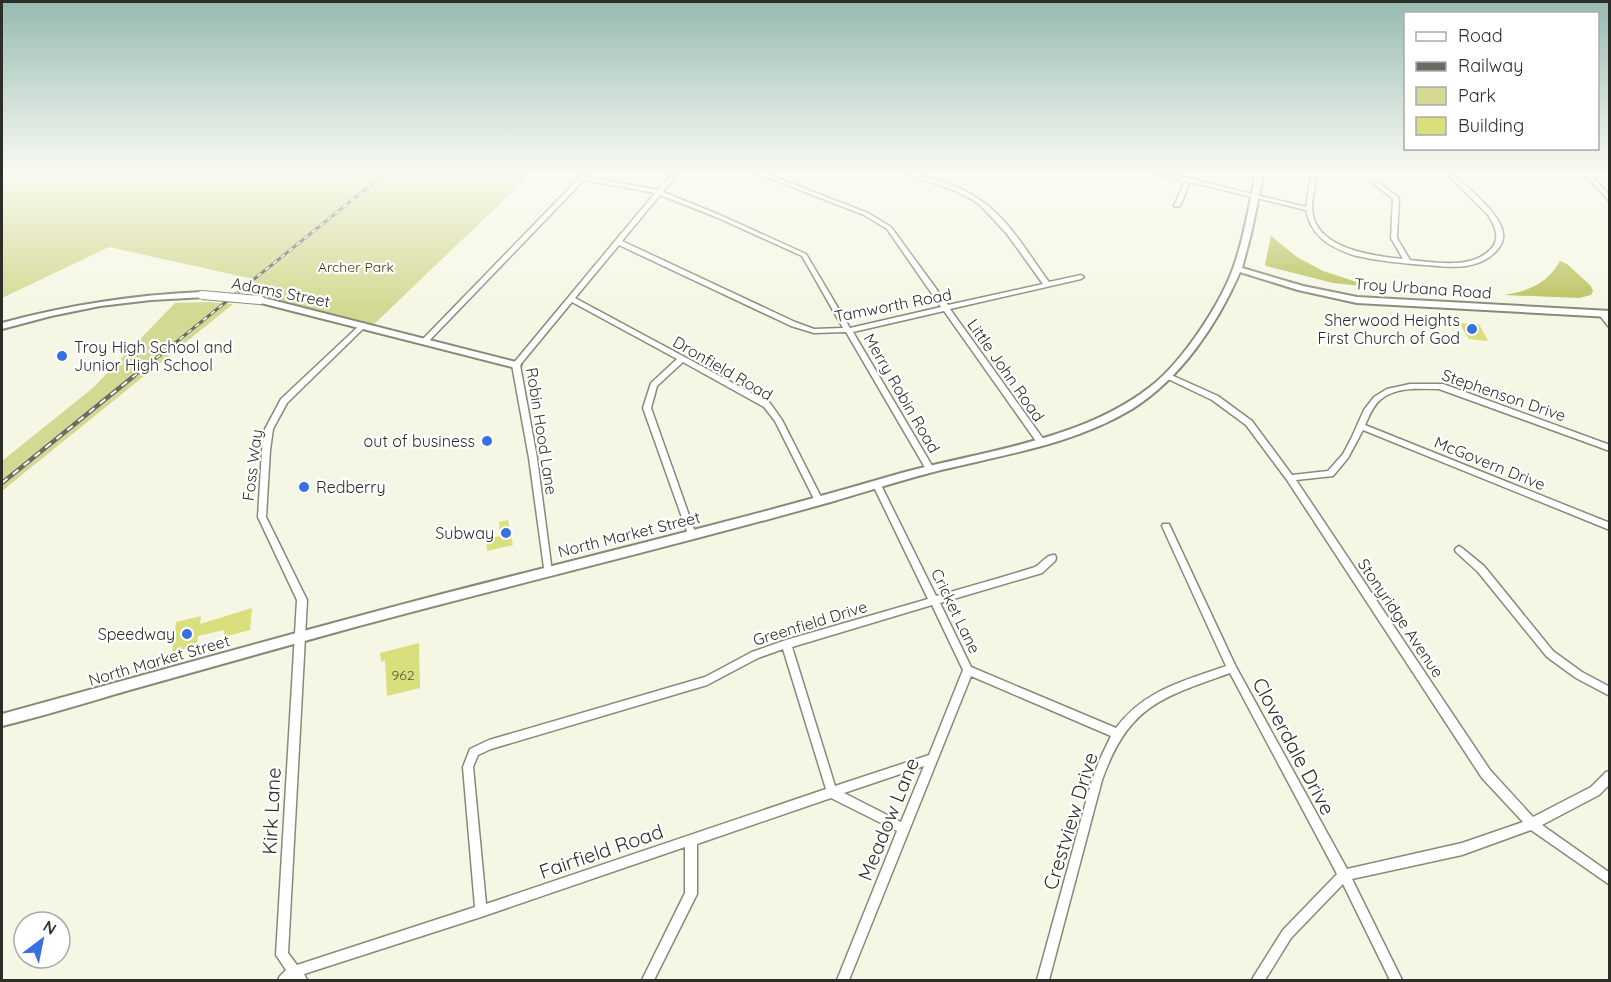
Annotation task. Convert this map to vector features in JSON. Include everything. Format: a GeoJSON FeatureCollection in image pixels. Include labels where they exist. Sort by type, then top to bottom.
{"type":"FeatureCollection","features":[{"type":"Feature","properties":{"kind":"street"},"geometry":{"type":"LineString","coordinates":[[425,341],[545,217]]}},
{"type":"Feature","properties":{"kind":"street","name":"Robin Hood Lane"},"geometry":{"type":"LineString","coordinates":[[549,572],[533,458],[516,364],[638,217]]}},
{"type":"Feature","properties":{"kind":"street","name":"Merry Robin Road"},"geometry":{"type":"LineString","coordinates":[[720,217],[804,255],[930,469]]}},
{"type":"Feature","properties":{"kind":"street","name":"Little John Road"},"geometry":{"type":"LineString","coordinates":[[871,217],[889,228],[1041,442]]}},
{"type":"Feature","properties":{"kind":"street"},"geometry":{"type":"LineString","coordinates":[[995,217],[1047,285]]}},
{"type":"Feature","properties":{"kind":"street","name":"North Market Street"},"geometry":{"type":"LineString","coordinates":[[2,720],[300,637],[692,535],[1087,428],[1124,412],[1168,376],[1212,317],[1238,269],[1250,217]]}},
{"type":"Feature","properties":{"kind":"street"},"geometry":{"type":"LineString","coordinates":[[1310,217],[1317,231],[1336,246],[1379,260],[1446,264],[1473,262],[1491,255],[1498,244],[1500,231],[1492,217]]}},
{"type":"Feature","properties":{"kind":"street"},"geometry":{"type":"LineString","coordinates":[[1395,217],[1394,237],[1408,262]]}},
{"type":"Feature","properties":{"kind":"street","name":"Tamworth Road"},"geometry":{"type":"LineString","coordinates":[[618,242],[793,324],[814,331],[850,330],[1081,277]]}},
{"type":"Feature","properties":{"kind":"street","name":"Troy Urbana Road"},"geometry":{"type":"LineString","coordinates":[[1238,269],[1301,288],[1357,300],[1605,314]]}},
{"type":"Feature","properties":{"kind":"street","name":"Adams Street"},"geometry":{"type":"LineString","coordinates":[[2,326],[57,311],[105,302],[202,295],[260,300],[516,364]]}},
{"type":"Feature","properties":{"kind":"street","name":"Dronfield Road"},"geometry":{"type":"LineString","coordinates":[[572,299],[767,405],[778,420],[819,501]]}},
{"type":"Feature","properties":{"kind":"street"},"geometry":{"type":"LineString","coordinates":[[1605,314],[1610,324]]}},
{"type":"Feature","properties":{"kind":"street","name":"Foss Way"},"geometry":{"type":"LineString","coordinates":[[300,637],[302,600],[262,517],[264,468],[269,429],[284,401],[364,326]]}},
{"type":"Feature","properties":{"kind":"street"},"geometry":{"type":"LineString","coordinates":[[682,359],[654,385],[648,408],[692,535]]}},
{"type":"Feature","properties":{"kind":"street","name":"Stonyridge Avenue"},"geometry":{"type":"LineString","coordinates":[[1168,376],[1215,398],[1249,423],[1290,478],[1486,774],[1532,824],[1610,880]]}},
{"type":"Feature","properties":{"kind":"street","name":"Stephenson Drive"},"geometry":{"type":"LineString","coordinates":[[1290,478],[1330,474],[1353,447],[1371,403],[1387,390],[1412,385],[1440,386],[1610,448]]}},
{"type":"Feature","properties":{"kind":"street","name":"McGovern Drive"},"geometry":{"type":"LineString","coordinates":[[1360,426],[1610,527]]}},
{"type":"Feature","properties":{"kind":"street","name":"Cricket Lane"},"geometry":{"type":"LineString","coordinates":[[877,484],[968,670],[1117,733]]}},
{"type":"Feature","properties":{"kind":"street","name":"Cloverdale Drive"},"geometry":{"type":"LineString","coordinates":[[1166,526],[1232,668],[1344,875],[1396,981]]}},
{"type":"Feature","properties":{"kind":"street"},"geometry":{"type":"LineString","coordinates":[[1460,550],[1481,569],[1550,654],[1579,675],[1610,692]]}},
{"type":"Feature","properties":{"kind":"street","name":"Greenfield Drive"},"geometry":{"type":"LineString","coordinates":[[481,911],[468,767],[474,752],[489,745],[707,681],[755,655],[786,644],[1039,570],[1052,558]]}},
{"type":"Feature","properties":{"kind":"street","name":"Kirk Lane"},"geometry":{"type":"LineString","coordinates":[[293,978],[282,955],[300,637]]}},
{"type":"Feature","properties":{"kind":"street"},"geometry":{"type":"LineString","coordinates":[[786,644],[832,793],[904,829]]}},
{"type":"Feature","properties":{"kind":"street","name":"Crestview Drive"},"geometry":{"type":"LineString","coordinates":[[1043,981],[1101,768],[1117,733],[1135,713],[1157,699],[1186,685],[1232,668]]}},
{"type":"Feature","properties":{"kind":"street","name":"Meadow Lane"},"geometry":{"type":"LineString","coordinates":[[843,981],[968,670]]}},
{"type":"Feature","properties":{"kind":"street","name":"Fairfield Road"},"geometry":{"type":"LineString","coordinates":[[293,978],[481,911],[931,759]]}},
{"type":"Feature","properties":{"kind":"street"},"geometry":{"type":"LineString","coordinates":[[1258,981],[1287,934],[1344,875],[1462,849],[1532,824],[1595,791],[1610,776]]}},
{"type":"Feature","properties":{"kind":"street"},"geometry":{"type":"LineString","coordinates":[[648,981],[691,894],[692,840]]}},
{"type":"Feature","properties":{"kind":"green space"},"geometry":{"type":"Polygon","coordinates":[[[2,217],[330,217],[253,279],[109,247],[2,298],[2,217]]]}},
{"type":"Feature","properties":{"kind":"green space","name":"Archer Park"},"geometry":{"type":"Polygon","coordinates":[[[330,217],[486,217],[371,327],[279,304],[273,297],[241,293],[330,217]]]}},
{"type":"Feature","properties":{"kind":"green space"},"geometry":{"type":"Polygon","coordinates":[[[175,303],[233,304],[2,491],[2,461],[94,387],[175,303]]]}},
{"type":"Feature","properties":{"kind":"shaded area"},"geometry":{"type":"Polygon","coordinates":[[[1271,236],[1297,257],[1323,271],[1372,287],[1333,283],[1266,266],[1271,236]]]}},
{"type":"Feature","properties":{"kind":"shaded area"},"geometry":{"type":"Polygon","coordinates":[[[1560,261],[1567,264],[1591,286],[1593,291],[1591,295],[1579,298],[1504,295],[1537,285],[1550,275],[1560,261]]]}},
{"type":"Feature","properties":{"kind":"building","name":"Sherwood Heights First Church of God"},"geometry":{"type":"Polygon","coordinates":[[[1459,323],[1479,324],[1488,341],[1469,339],[1459,323]]]}},
{"type":"Feature","properties":{"kind":"building","name":"Subway"},"geometry":{"type":"Polygon","coordinates":[[[508,520],[513,545],[487,551],[486,539],[500,536],[499,522],[508,520]]]}},
{"type":"Feature","properties":{"kind":"building"},"geometry":{"type":"Polygon","coordinates":[[[252,608],[250,630],[224,637],[224,630],[198,636],[197,646],[172,652],[176,622],[201,616],[200,624],[252,608]]]}},
{"type":"Feature","properties":{"kind":"building"},"geometry":{"type":"Polygon","coordinates":[[[419,643],[420,688],[387,696],[385,660],[381,662],[380,653],[419,643]]]}},
{"type":"Feature","properties":{"kind":"railway"},"geometry":{"type":"LineString","coordinates":[[133,377],[331,217]]}},
{"type":"Feature","properties":{"kind":"railway"},"geometry":{"type":"LineString","coordinates":[[2,483],[134,376]]}},
{"type":"Feature","properties":{"kind":"place","name":"Sherwood Heights First Church of God"},"geometry":{"type":"Point","coordinates":[1472,329]}},
{"type":"Feature","properties":{"kind":"place","name":"Troy High School and Junior High School"},"geometry":{"type":"Point","coordinates":[62,356]}},
{"type":"Feature","properties":{"kind":"place","name":"out of business"},"geometry":{"type":"Point","coordinates":[487,441]}},
{"type":"Feature","properties":{"kind":"place","name":"Redberry"},"geometry":{"type":"Point","coordinates":[304,487]}},
{"type":"Feature","properties":{"kind":"place","name":"Subway"},"geometry":{"type":"Point","coordinates":[506,533]}},
{"type":"Feature","properties":{"kind":"place","name":"Speedway"},"geometry":{"type":"Point","coordinates":[187,634]}}]}
